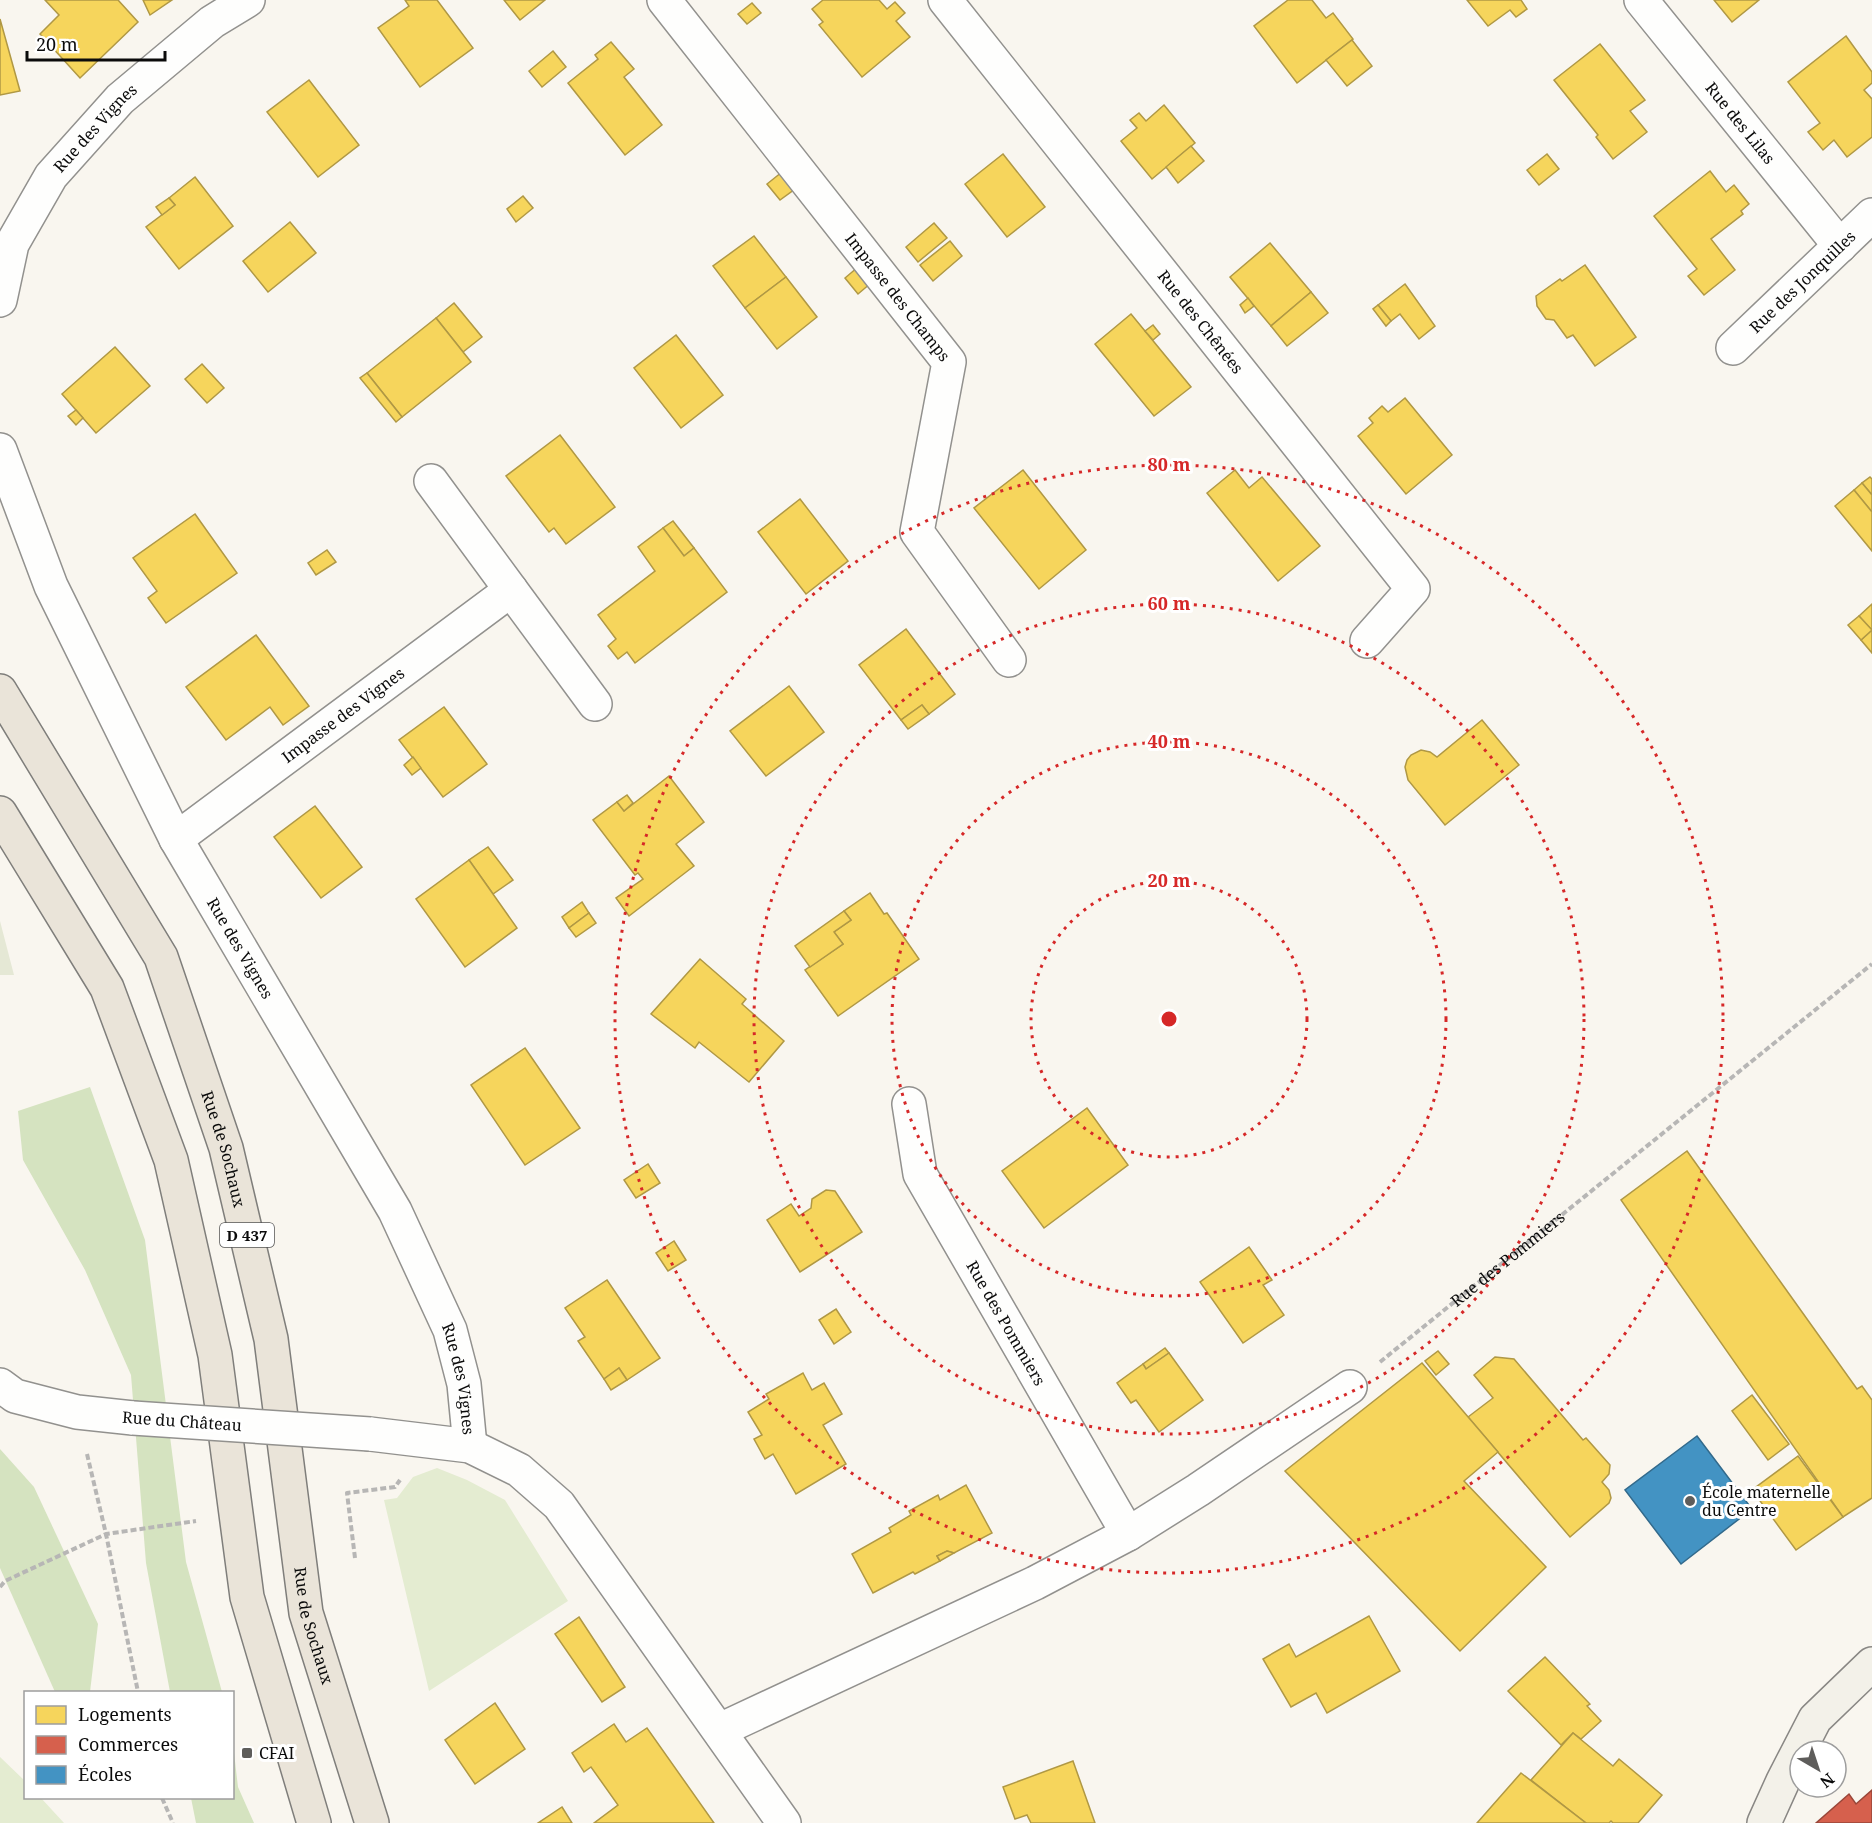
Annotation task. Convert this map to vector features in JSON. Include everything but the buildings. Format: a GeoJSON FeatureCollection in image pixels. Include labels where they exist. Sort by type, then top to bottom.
{"type":"FeatureCollection","features":[{"type":"Feature","properties":{"kind":"main road","name":"Rue de Sochaux"},"geometry":{"type":"LineString","coordinates":[[0,691],[161,957],[226,1148],[271,1339],[306,1613],[372,1823]]}},
{"type":"Feature","properties":{"kind":"main road"},"geometry":{"type":"LineString","coordinates":[[0,813],[106,988],[171,1160],[215,1355],[247,1597],[314,1823]]}},
{"type":"Feature","properties":{"kind":"main road"},"geometry":{"type":"LineString","coordinates":[[1764,1823],[1815,1719],[1872,1664]]}},
{"type":"Feature","properties":{"kind":"street","name":"Rue des Vignes"},"geometry":{"type":"LineString","coordinates":[[0,300],[12,244],[51,176],[120,99],[212,22],[248,0]]}},
{"type":"Feature","properties":{"kind":"street","name":"Impasse des Champs"},"geometry":{"type":"LineString","coordinates":[[664,0],[949,362],[917,532],[1009,660]]}},
{"type":"Feature","properties":{"kind":"street","name":"Rue des Chênées"},"geometry":{"type":"LineString","coordinates":[[945,0],[1413,589],[1367,641]]}},
{"type":"Feature","properties":{"kind":"street","name":"Rue des Lilas"},"geometry":{"type":"LineString","coordinates":[[1641,0],[1840,246]]}},
{"type":"Feature","properties":{"kind":"street","name":"Rue des Jonquilles"},"geometry":{"type":"LineString","coordinates":[[1733,348],[1872,215]]}},
{"type":"Feature","properties":{"kind":"street","name":"Rue des Vignes"},"geometry":{"type":"LineString","coordinates":[[0,450],[51,586],[176,839],[394,1210],[450,1330],[464,1384],[470,1446]]}},
{"type":"Feature","properties":{"kind":"street"},"geometry":{"type":"LineString","coordinates":[[431,481],[595,704]]}},
{"type":"Feature","properties":{"kind":"street","name":"Impasse des Vignes"},"geometry":{"type":"LineString","coordinates":[[176,839],[510,590]]}},
{"type":"Feature","properties":{"kind":"street","name":"Rue des Pommiers"},"geometry":{"type":"LineString","coordinates":[[909,1104],[920,1174],[1128,1534]]}},
{"type":"Feature","properties":{"kind":"street","name":"Rue du Château"},"geometry":{"type":"LineString","coordinates":[[0,1385],[15,1396],[77,1412],[370,1434],[470,1446]]}},
{"type":"Feature","properties":{"kind":"street"},"geometry":{"type":"LineString","coordinates":[[720,1730],[1035,1583],[1128,1534],[1198,1490],[1350,1387]]}},
{"type":"Feature","properties":{"kind":"street"},"geometry":{"type":"LineString","coordinates":[[470,1446],[519,1470],[559,1505],[784,1823]]}},
{"type":"Feature","properties":{"kind":"path","name":"Rue des Pommiers"},"geometry":{"type":"LineString","coordinates":[[1350,1387],[1872,964]]}},
{"type":"Feature","properties":{"kind":"path"},"geometry":{"type":"LineString","coordinates":[[77,1412],[106,1534],[138,1691]]}},
{"type":"Feature","properties":{"kind":"path"},"geometry":{"type":"LineString","coordinates":[[355,1558],[347,1493],[395,1487]]}},
{"type":"Feature","properties":{"kind":"path"},"geometry":{"type":"LineString","coordinates":[[0,1587],[6,1581],[106,1534],[197,1521],[198,1531]]}},
{"type":"Feature","properties":{"kind":"path"},"geometry":{"type":"LineString","coordinates":[[163,1799],[173,1823]]}},
{"type":"Feature","properties":{"kind":"green space"},"geometry":{"type":"Polygon","coordinates":[[[0,921],[14,975],[0,975],[0,921]]]}},
{"type":"Feature","properties":{"kind":"green space"},"geometry":{"type":"Polygon","coordinates":[[[90,1087],[145,1240],[186,1562],[222,1691],[170,1691],[146,1563],[131,1375],[85,1270],[23,1160],[18,1111],[90,1087]]]}},
{"type":"Feature","properties":{"kind":"green space"},"geometry":{"type":"Polygon","coordinates":[[[0,1449],[34,1487],[98,1624],[90,1691],[55,1691],[0,1568],[0,1449]]]}},
{"type":"Feature","properties":{"kind":"green space"},"geometry":{"type":"Polygon","coordinates":[[[437,1468],[467,1480],[505,1500],[568,1601],[429,1691],[384,1500],[397,1498],[413,1477],[437,1468]]]}},
{"type":"Feature","properties":{"kind":"green space"},"geometry":{"type":"Polygon","coordinates":[[[234,1753],[238,1787],[254,1823],[196,1823],[191,1799],[234,1799],[234,1753]]]}},
{"type":"Feature","properties":{"kind":"green space"},"geometry":{"type":"Polygon","coordinates":[[[0,1757],[24,1780],[24,1799],[42,1799],[64,1823],[0,1823],[0,1757]]]}},
{"type":"Feature","properties":{"kind":"place","name":"École maternelle du Centre"},"geometry":{"type":"Point","coordinates":[1690,1501]}},
{"type":"Feature","properties":{"kind":"place","name":"CFAI"},"geometry":{"type":"Point","coordinates":[247,1753]}}]}
